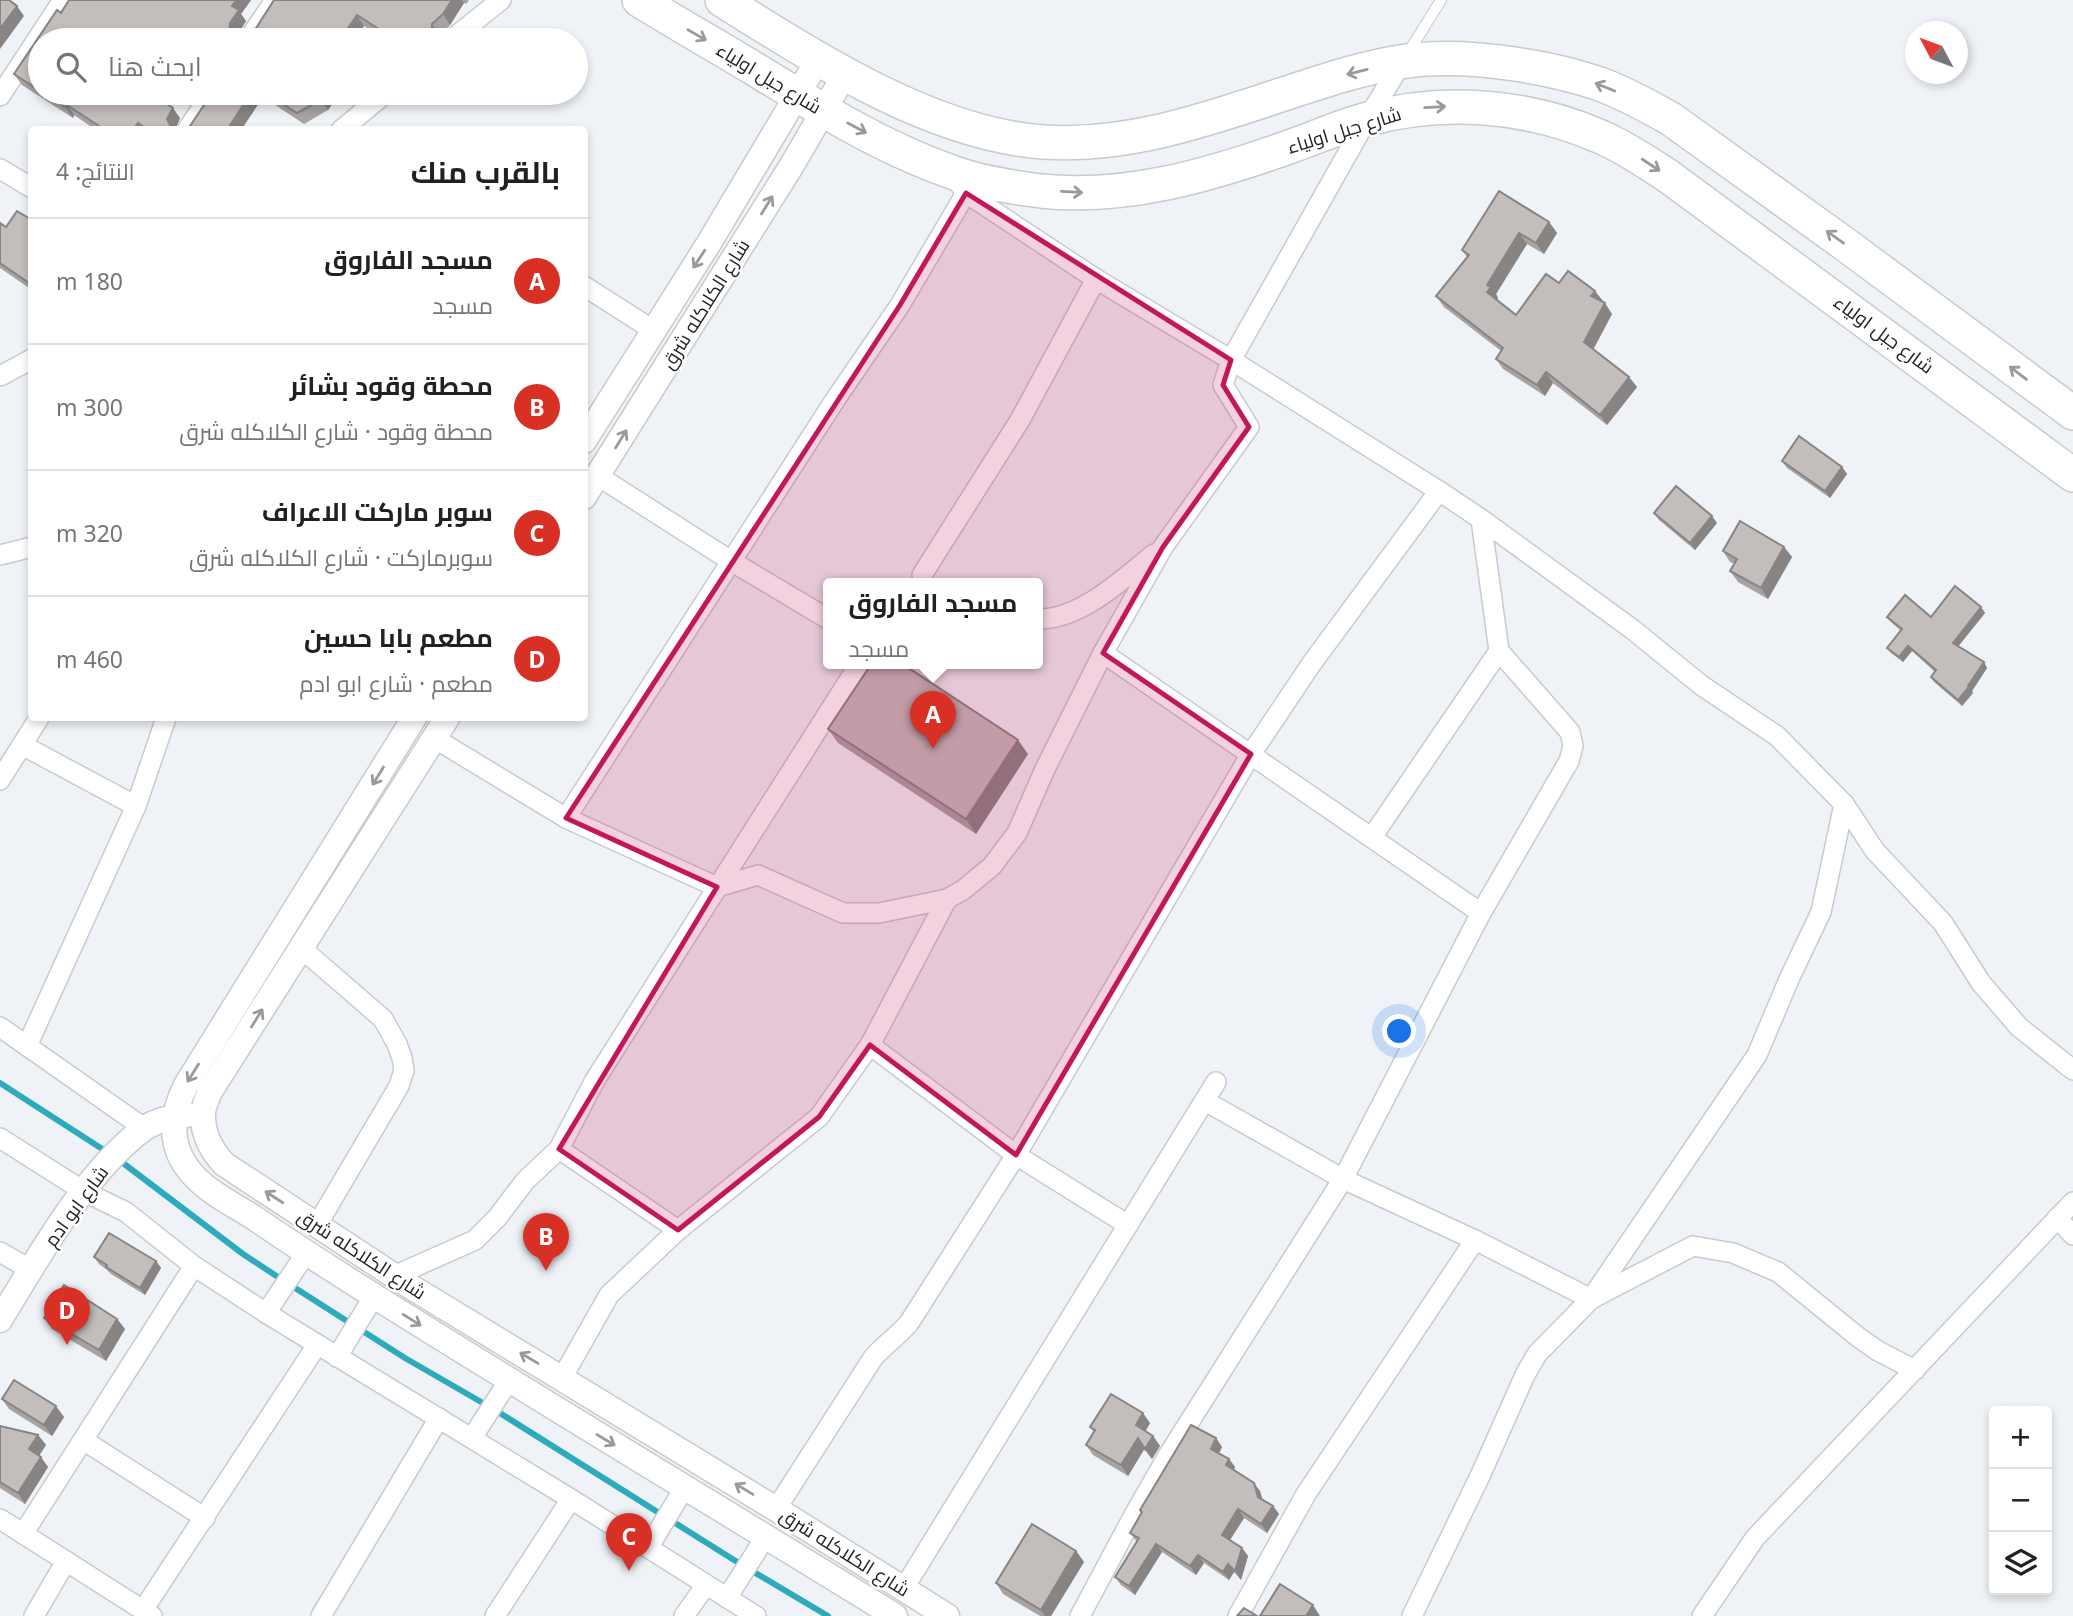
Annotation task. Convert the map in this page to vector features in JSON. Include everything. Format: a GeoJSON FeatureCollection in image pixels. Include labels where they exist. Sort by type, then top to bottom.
{"type":"FeatureCollection","features":[{"type":"Feature","properties":{"kind":"highway","name":"شارع جبل اولياء"},"geometry":{"type":"LineString","coordinates":[[639,0],[810,103],[958,183],[984,181],[1041,191],[1090,193],[1142,188],[1212,172],[1367,119],[1424,108],[1470,107],[1558,121],[1617,145],[1668,176],[2073,475]]}},
{"type":"Feature","properties":{"kind":"highway"},"geometry":{"type":"LineString","coordinates":[[722,0],[831,67],[912,106],[992,134],[1043,142],[1090,142],[1131,138],[1215,117],[1341,76],[1403,61],[1452,58],[1569,75],[1601,85],[1671,119],[2073,413]]}},
{"type":"Feature","properties":{"kind":"street"},"geometry":{"type":"LineString","coordinates":[[45,28],[63,0]]}},
{"type":"Feature","properties":{"kind":"street"},"geometry":{"type":"LineString","coordinates":[[256,28],[275,0]]}},
{"type":"Feature","properties":{"kind":"street"},"geometry":{"type":"LineString","coordinates":[[466,28],[501,0]]}},
{"type":"Feature","properties":{"kind":"street"},"geometry":{"type":"LineString","coordinates":[[0,96],[28,53]]}},
{"type":"Feature","properties":{"kind":"street"},"geometry":{"type":"LineString","coordinates":[[202,1114],[209,1093],[441,728],[566,817],[716,887],[758,875],[843,913],[879,913],[947,899],[963,890],[992,866],[1017,833],[1102,653],[1163,547],[1249,427],[1223,385],[1231,360],[1367,119],[1403,61]]}},
{"type":"Feature","properties":{"kind":"street"},"geometry":{"type":"LineString","coordinates":[[810,103],[831,67]]}},
{"type":"Feature","properties":{"kind":"street","name":"شارع الكلاكله شرق"},"geometry":{"type":"LineString","coordinates":[[588,435],[709,243],[810,103]]}},
{"type":"Feature","properties":{"kind":"street","name":"شارع الكلاكله شرق"},"geometry":{"type":"LineString","coordinates":[[588,491],[792,165],[810,103]]}},
{"type":"Feature","properties":{"kind":"street"},"geometry":{"type":"LineString","coordinates":[[190,126],[204,105]]}},
{"type":"Feature","properties":{"kind":"street"},"geometry":{"type":"LineString","coordinates":[[346,126],[371,105]]}},
{"type":"Feature","properties":{"kind":"street"},"geometry":{"type":"LineString","coordinates":[[0,169],[28,186]]}},
{"type":"Feature","properties":{"kind":"street"},"geometry":{"type":"LineString","coordinates":[[566,817],[900,304],[958,183],[1096,279],[1231,360],[1481,519],[1632,629],[1701,685],[1777,736],[1844,804],[1875,851],[1943,923],[1981,983],[2019,1027],[2073,1070]]}},
{"type":"Feature","properties":{"kind":"street"},"geometry":{"type":"LineString","coordinates":[[926,578],[1020,420],[1096,279]]}},
{"type":"Feature","properties":{"kind":"street"},"geometry":{"type":"LineString","coordinates":[[588,289],[653,330]]}},
{"type":"Feature","properties":{"kind":"street"},"geometry":{"type":"LineString","coordinates":[[0,376],[28,361]]}},
{"type":"Feature","properties":{"kind":"street"},"geometry":{"type":"LineString","coordinates":[[598,476],[823,616]]}},
{"type":"Feature","properties":{"kind":"street"},"geometry":{"type":"LineString","coordinates":[[776,1508],[873,1358],[909,1323],[1016,1155],[1251,754],[1312,663],[1439,491]]}},
{"type":"Feature","properties":{"kind":"street"},"geometry":{"type":"LineString","coordinates":[[1080,1616],[1169,1454],[1343,1180],[1481,912],[1569,761],[1573,746],[1570,732],[1499,651],[1481,519]]}},
{"type":"Feature","properties":{"kind":"street"},"geometry":{"type":"LineString","coordinates":[[1043,618],[1066,614],[1101,596],[1163,547]]}},
{"type":"Feature","properties":{"kind":"street"},"geometry":{"type":"LineString","coordinates":[[0,555],[28,548]]}},
{"type":"Feature","properties":{"kind":"street"},"geometry":{"type":"LineString","coordinates":[[1372,837],[1499,651]]}},
{"type":"Feature","properties":{"kind":"street"},"geometry":{"type":"LineString","coordinates":[[1102,653],[1481,912]]}},
{"type":"Feature","properties":{"kind":"street"},"geometry":{"type":"LineString","coordinates":[[394,1276],[475,1240],[497,1218],[525,1181],[559,1149],[595,1080],[856,669]]}},
{"type":"Feature","properties":{"kind":"street"},"geometry":{"type":"LineString","coordinates":[[0,780],[37,721]]}},
{"type":"Feature","properties":{"kind":"street"},"geometry":{"type":"LineString","coordinates":[[27,1046],[136,806],[165,721]]}},
{"type":"Feature","properties":{"kind":"street","name":"شارع الكلاكله شرق"},"geometry":{"type":"LineString","coordinates":[[412,721],[186,1085],[178,1101],[175,1116],[177,1151],[195,1178],[306,1253],[895,1616]]}},
{"type":"Feature","properties":{"kind":"street"},"geometry":{"type":"LineString","coordinates":[[22,745],[136,806]]}},
{"type":"Feature","properties":{"kind":"street"},"geometry":{"type":"LineString","coordinates":[[1412,1616],[1537,1354],[1591,1299],[1757,1055],[1821,912],[1844,804]]}},
{"type":"Feature","properties":{"kind":"street"},"geometry":{"type":"LineString","coordinates":[[562,1378],[609,1295],[678,1230],[819,1117],[870,1045],[947,899]]}},
{"type":"Feature","properties":{"kind":"street"},"geometry":{"type":"LineString","coordinates":[[301,948],[383,1019],[397,1044],[404,1070],[400,1086],[317,1225]]}},
{"type":"Feature","properties":{"kind":"street"},"geometry":{"type":"LineString","coordinates":[[0,1027],[144,1128]]}},
{"type":"Feature","properties":{"kind":"street"},"geometry":{"type":"LineString","coordinates":[[870,1045],[1016,1155],[1128,1225]]}},
{"type":"Feature","properties":{"kind":"street"},"geometry":{"type":"LineString","coordinates":[[904,1588],[1216,1082]]}},
{"type":"Feature","properties":{"kind":"street"},"geometry":{"type":"LineString","coordinates":[[1205,1101],[1343,1180],[1475,1241],[1591,1299]]}},
{"type":"Feature","properties":{"kind":"street","name":"شارع الكلاكله شرق"},"geometry":{"type":"LineString","coordinates":[[202,1114],[207,1139],[213,1153],[223,1164],[394,1276],[776,1508],[947,1616]]}},
{"type":"Feature","properties":{"kind":"street","name":"شارع ابو ادم"},"geometry":{"type":"LineString","coordinates":[[0,1320],[31,1270],[101,1170],[144,1128],[175,1116],[202,1114]]}},
{"type":"Feature","properties":{"kind":"street"},"geometry":{"type":"LineString","coordinates":[[0,1138],[85,1192],[126,1212],[194,1266],[317,1345],[571,1499],[756,1616]]}},
{"type":"Feature","properties":{"kind":"street"},"geometry":{"type":"LineString","coordinates":[[559,1149],[678,1230]]}},
{"type":"Feature","properties":{"kind":"street"},"geometry":{"type":"LineString","coordinates":[[1707,1614],[1755,1538],[2073,1202]]}},
{"type":"Feature","properties":{"kind":"street"},"geometry":{"type":"LineString","coordinates":[[2057,1218],[2073,1235]]}},
{"type":"Feature","properties":{"kind":"street"},"geometry":{"type":"LineString","coordinates":[[1238,1616],[1306,1494],[1475,1241]]}},
{"type":"Feature","properties":{"kind":"street"},"geometry":{"type":"LineString","coordinates":[[1591,1299],[1693,1246],[1733,1253],[1778,1272],[1858,1337],[1915,1370]]}},
{"type":"Feature","properties":{"kind":"street"},"geometry":{"type":"LineString","coordinates":[[0,1252],[31,1270]]}},
{"type":"Feature","properties":{"kind":"street"},"geometry":{"type":"LineString","coordinates":[[266,1312],[306,1253]]}},
{"type":"Feature","properties":{"kind":"street"},"geometry":{"type":"LineString","coordinates":[[23,1534],[194,1266]]}},
{"type":"Feature","properties":{"kind":"street"},"geometry":{"type":"LineString","coordinates":[[337,1357],[374,1296]]}},
{"type":"Feature","properties":{"kind":"street"},"geometry":{"type":"LineString","coordinates":[[0,1519],[148,1613],[205,1518],[317,1345]]}},
{"type":"Feature","properties":{"kind":"street"},"geometry":{"type":"LineString","coordinates":[[472,1438],[509,1380]]}},
{"type":"Feature","properties":{"kind":"street"},"geometry":{"type":"LineString","coordinates":[[321,1616],[439,1418]]}},
{"type":"Feature","properties":{"kind":"street"},"geometry":{"type":"LineString","coordinates":[[83,1440],[205,1518]]}},
{"type":"Feature","properties":{"kind":"street"},"geometry":{"type":"LineString","coordinates":[[648,1548],[685,1487]]}},
{"type":"Feature","properties":{"kind":"street"},"geometry":{"type":"LineString","coordinates":[[495,1616],[571,1499]]}},
{"type":"Feature","properties":{"kind":"street"},"geometry":{"type":"LineString","coordinates":[[727,1598],[766,1536]]}},
{"type":"Feature","properties":{"kind":"street"},"geometry":{"type":"LineString","coordinates":[[34,1616],[66,1561]]}},
{"type":"Feature","properties":{"kind":"street"},"geometry":{"type":"LineString","coordinates":[[684,1616],[706,1585]]}},
{"type":"Feature","properties":{"kind":"lane"},"geometry":{"type":"LineString","coordinates":[[1403,61],[1441,0]]}},
{"type":"Feature","properties":{"kind":"highlighted area"},"geometry":{"type":"Polygon","coordinates":[[[966,193],[1231,360],[1223,385],[1249,427],[1163,547],[1103,653],[1251,754],[1016,1155],[870,1045],[819,1117],[678,1230],[559,1149],[717,887],[566,818],[900,305],[966,193]]]}},
{"type":"Feature","properties":{"kind":"building"},"geometry":{"type":"Polygon","coordinates":[[[0,0],[9,0],[17,6],[0,29],[0,0]]]}},
{"type":"Feature","properties":{"kind":"building"},"geometry":{"type":"Polygon","coordinates":[[[69,0],[236,0],[232,6],[239,10],[230,28],[45,28],[57,10],[61,13],[69,0]]]}},
{"type":"Feature","properties":{"kind":"building"},"geometry":{"type":"Polygon","coordinates":[[[274,0],[452,0],[432,24],[432,28],[377,28],[357,15],[348,28],[256,28],[274,0]]]}},
{"type":"Feature","properties":{"kind":"building"},"geometry":{"type":"Polygon","coordinates":[[[28,53],[28,83],[14,74],[28,53]]]}},
{"type":"Feature","properties":{"kind":"building"},"geometry":{"type":"Polygon","coordinates":[[[67,105],[169,105],[173,108],[167,119],[171,126],[142,126],[138,123],[136,126],[99,126],[67,105]]]}},
{"type":"Feature","properties":{"kind":"building"},"geometry":{"type":"Polygon","coordinates":[[[204,105],[243,105],[230,126],[190,126],[204,105]]]}},
{"type":"Feature","properties":{"kind":"building"},"geometry":{"type":"Polygon","coordinates":[[[285,105],[312,105],[297,113],[285,105]]]}},
{"type":"Feature","properties":{"kind":"building"},"geometry":{"type":"Polygon","coordinates":[[[1499,191],[1549,222],[1536,243],[1519,233],[1487,285],[1491,287],[1487,292],[1516,315],[1546,274],[1559,283],[1568,271],[1595,291],[1591,296],[1605,303],[1584,342],[1629,377],[1600,415],[1546,372],[1537,385],[1496,359],[1503,348],[1436,296],[1469,255],[1462,250],[1499,191]]]}},
{"type":"Feature","properties":{"kind":"building"},"geometry":{"type":"Polygon","coordinates":[[[17,211],[28,218],[28,282],[0,263],[0,223],[6,227],[17,211]]]}},
{"type":"Feature","properties":{"kind":"building"},"geometry":{"type":"Polygon","coordinates":[[[1799,436],[1842,467],[1825,491],[1782,461],[1799,436]]]}},
{"type":"Feature","properties":{"kind":"building"},"geometry":{"type":"Polygon","coordinates":[[[1676,486],[1712,516],[1690,543],[1654,513],[1676,486]]]}},
{"type":"Feature","properties":{"kind":"building"},"geometry":{"type":"Polygon","coordinates":[[[1740,521],[1784,547],[1761,588],[1730,571],[1737,559],[1723,551],[1740,521]]]}},
{"type":"Feature","properties":{"kind":"building"},"geometry":{"type":"Polygon","coordinates":[[[1955,586],[1981,607],[1953,643],[1984,662],[1958,700],[1931,677],[1936,670],[1908,646],[1899,657],[1887,648],[1902,629],[1887,617],[1905,595],[1931,617],[1955,586]]]}},
{"type":"Feature","properties":{"kind":"building"},"geometry":{"type":"Polygon","coordinates":[[[868,669],[910,669],[1018,740],[966,819],[828,729],[868,669]]]}},
{"type":"Feature","properties":{"kind":"building"},"geometry":{"type":"Polygon","coordinates":[[[109,1233],[156,1261],[140,1288],[94,1257],[109,1233]]]}},
{"type":"Feature","properties":{"kind":"building"},"geometry":{"type":"Polygon","coordinates":[[[64,1285],[117,1319],[99,1350],[44,1318],[64,1285]]]}},
{"type":"Feature","properties":{"kind":"building"},"geometry":{"type":"Polygon","coordinates":[[[14,1380],[56,1406],[44,1425],[2,1399],[14,1380]]]}},
{"type":"Feature","properties":{"kind":"building"},"geometry":{"type":"Polygon","coordinates":[[[1111,1394],[1143,1413],[1136,1425],[1153,1436],[1145,1449],[1138,1438],[1121,1465],[1086,1445],[1095,1430],[1090,1427],[1111,1394]]]}},
{"type":"Feature","properties":{"kind":"building"},"geometry":{"type":"Polygon","coordinates":[[[1191,1425],[1216,1438],[1211,1449],[1229,1459],[1226,1465],[1254,1483],[1258,1497],[1273,1506],[1261,1524],[1238,1509],[1222,1535],[1242,1548],[1235,1571],[1228,1564],[1223,1572],[1198,1555],[1190,1566],[1156,1544],[1129,1586],[1115,1577],[1139,1538],[1130,1533],[1142,1512],[1140,1510],[1191,1425]]]}},
{"type":"Feature","properties":{"kind":"building"},"geometry":{"type":"Polygon","coordinates":[[[0,1426],[38,1435],[29,1449],[41,1457],[18,1493],[0,1482],[0,1426]]]}},
{"type":"Feature","properties":{"kind":"building"},"geometry":{"type":"Polygon","coordinates":[[[1032,1524],[1076,1551],[1041,1610],[996,1583],[1032,1524]]]}},
{"type":"Feature","properties":{"kind":"building"},"geometry":{"type":"Polygon","coordinates":[[[1280,1584],[1313,1605],[1306,1616],[1260,1616],[1280,1584]]]}},
{"type":"Feature","properties":{"kind":"building"},"geometry":{"type":"Polygon","coordinates":[[[1244,1608],[1257,1616],[1237,1616],[1244,1608]]]}},
{"type":"Feature","properties":{"kind":"waterway"},"geometry":{"type":"LineString","coordinates":[[0,1083],[110,1154]]}},
{"type":"Feature","properties":{"kind":"waterway"},"geometry":{"type":"LineString","coordinates":[[119,1160],[243,1254],[281,1279],[405,1358],[495,1410],[828,1616]]}},
{"type":"Feature","properties":{"kind":"place","name":"مسجد الفاروق"},"geometry":{"type":"Point","coordinates":[933,749]}},
{"type":"Feature","properties":{"kind":"place","name":"محطة وقود بشائر"},"geometry":{"type":"Point","coordinates":[546,1271]}},
{"type":"Feature","properties":{"kind":"place","name":"مطعم بابا حسين"},"geometry":{"type":"Point","coordinates":[67,1345]}},
{"type":"Feature","properties":{"kind":"place","name":"سوبر ماركت الاعراف"},"geometry":{"type":"Point","coordinates":[629,1571]}}]}
